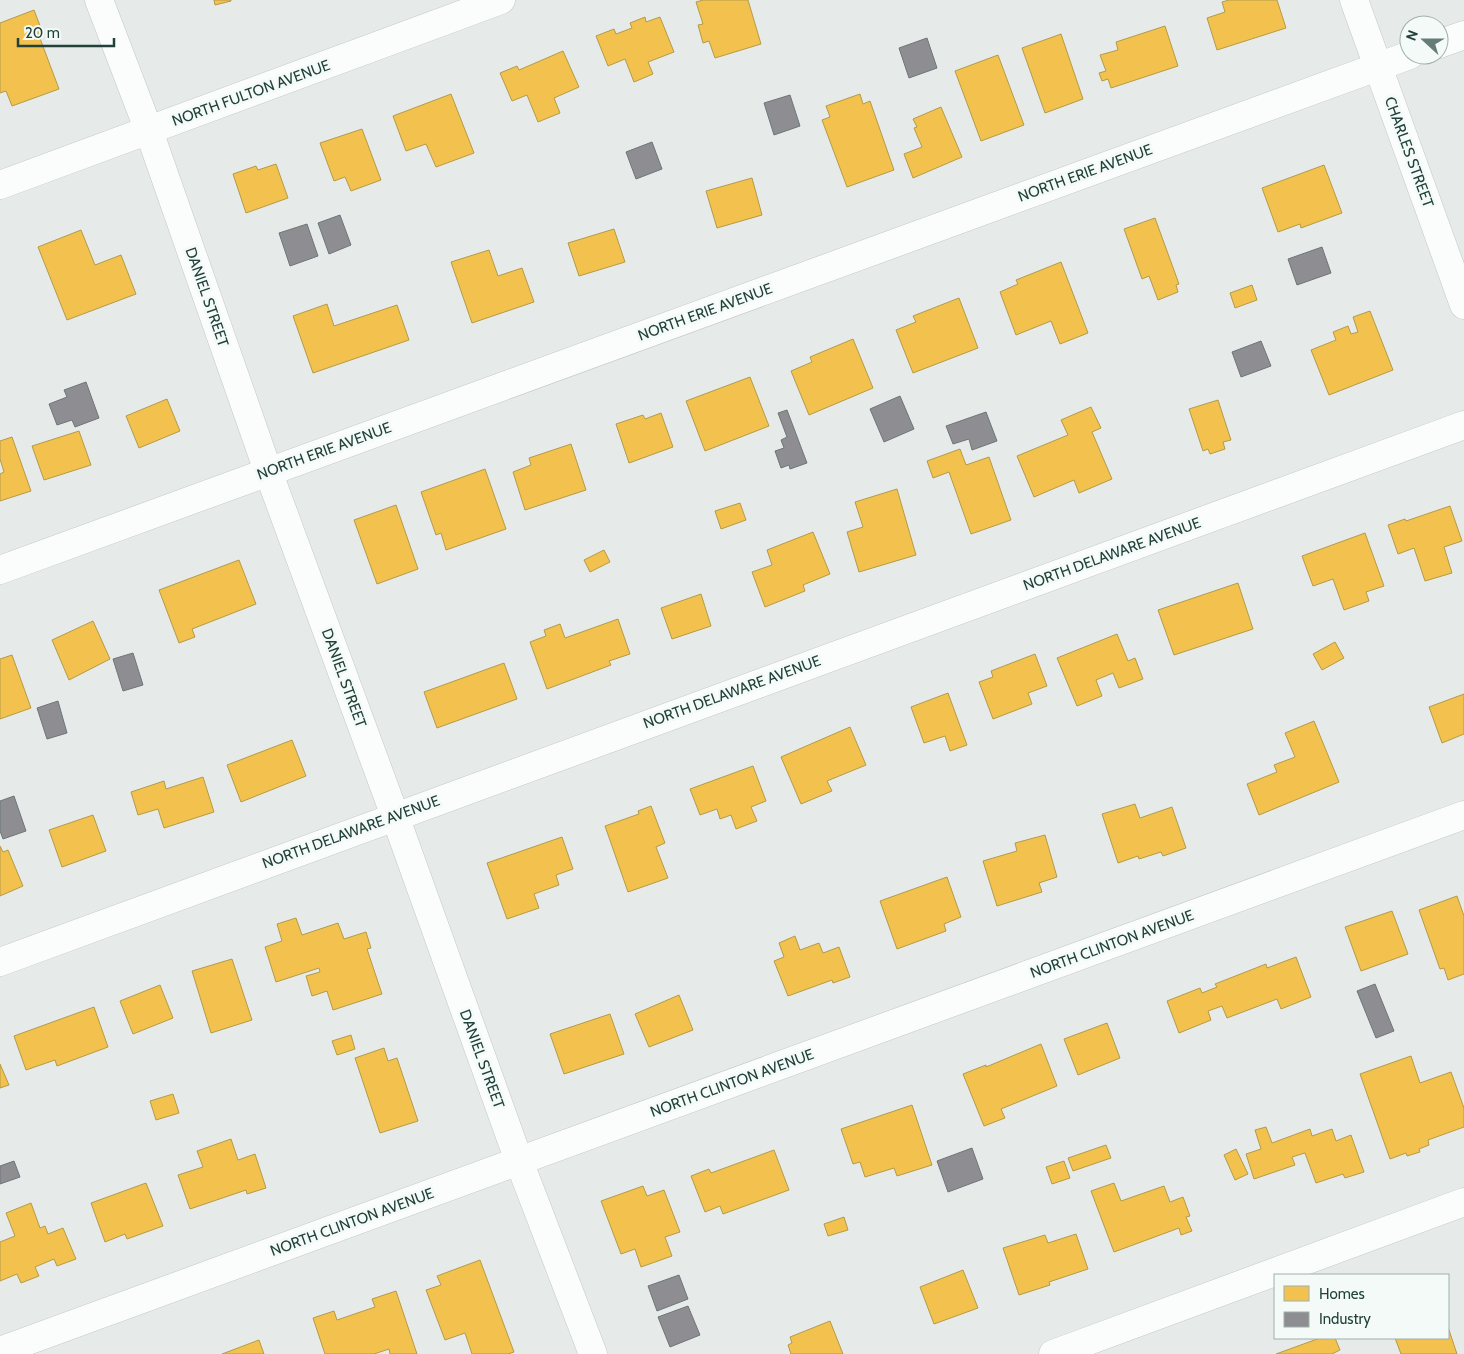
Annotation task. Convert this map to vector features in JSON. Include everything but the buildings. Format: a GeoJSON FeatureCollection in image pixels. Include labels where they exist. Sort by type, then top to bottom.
{"type":"FeatureCollection","features":[{"type":"Feature","properties":{"kind":"street","name":"DANIEL STREET"},"geometry":{"type":"LineString","coordinates":[[99,0],[148,131],[268,471],[519,1161],[593,1354]]}},
{"type":"Feature","properties":{"kind":"street","name":"NORTH FULTON AVENUE"},"geometry":{"type":"LineString","coordinates":[[0,185],[501,0]]}},
{"type":"Feature","properties":{"kind":"street","name":"CHARLES STREET"},"geometry":{"type":"LineString","coordinates":[[1354,0],[1464,305]]}},
{"type":"Feature","properties":{"kind":"street"},"geometry":{"type":"LineString","coordinates":[[1449,40],[1464,35]]}},
{"type":"Feature","properties":{"kind":"street","name":"NORTH ERIE AVENUE"},"geometry":{"type":"LineString","coordinates":[[0,570],[1399,59]]}},
{"type":"Feature","properties":{"kind":"street","name":"NORTH DELAWARE AVENUE"},"geometry":{"type":"LineString","coordinates":[[0,962],[1464,425]]}},
{"type":"Feature","properties":{"kind":"street","name":"NORTH CLINTON AVENUE"},"geometry":{"type":"LineString","coordinates":[[0,1351],[1464,815]]}},
{"type":"Feature","properties":{"kind":"street"},"geometry":{"type":"LineString","coordinates":[[1053,1354],[1464,1202]]}}]}
